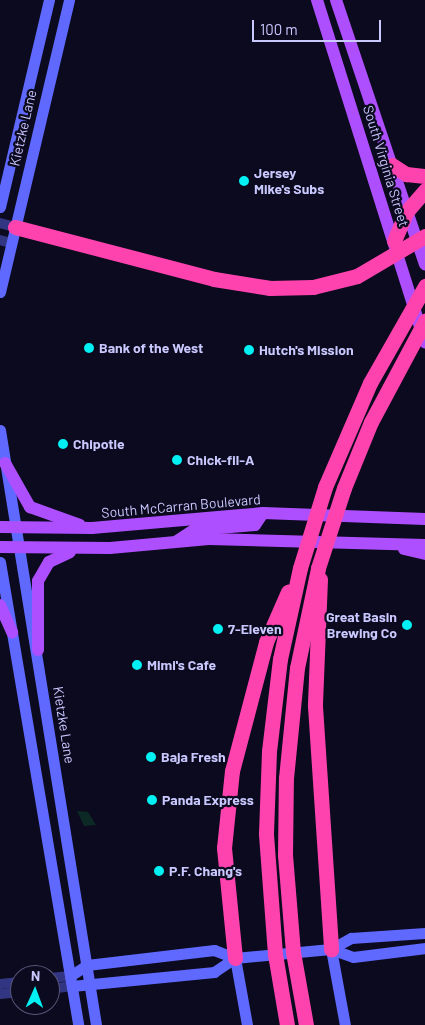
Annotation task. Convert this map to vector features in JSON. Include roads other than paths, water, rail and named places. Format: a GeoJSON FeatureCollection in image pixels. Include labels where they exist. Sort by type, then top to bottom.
{"type":"FeatureCollection","features":[{"type":"Feature","properties":{"kind":"highway"},"geometry":{"type":"LineString","coordinates":[[392,165],[406,174],[425,176]]}},
{"type":"Feature","properties":{"kind":"highway"},"geometry":{"type":"LineString","coordinates":[[394,241],[407,211],[425,190]]}},
{"type":"Feature","properties":{"kind":"highway"},"geometry":{"type":"LineString","coordinates":[[15,227],[214,279],[270,288],[313,287],[357,276],[425,236]]}},
{"type":"Feature","properties":{"kind":"highway"},"geometry":{"type":"LineString","coordinates":[[287,1025],[271,922],[266,833],[269,751],[280,659],[300,568],[326,487],[357,410],[399,328],[425,286]]}},
{"type":"Feature","properties":{"kind":"highway"},"geometry":{"type":"LineString","coordinates":[[306,1025],[298,987],[290,921],[285,824],[289,733],[318,568],[344,488],[404,355],[425,321]]}},
{"type":"Feature","properties":{"kind":"highway"},"geometry":{"type":"LineString","coordinates":[[235,958],[224,848],[232,771],[266,642],[300,568]]}},
{"type":"Feature","properties":{"kind":"highway"},"geometry":{"type":"LineString","coordinates":[[318,568],[322,600],[315,706],[331,949]]}},
{"type":"Feature","properties":{"kind":"main road","name":"Kietzke Lane"},"geometry":{"type":"LineString","coordinates":[[0,207],[49,0]]}},
{"type":"Feature","properties":{"kind":"main road","name":"Kietzke Lane"},"geometry":{"type":"LineString","coordinates":[[0,292],[6,242],[15,227],[69,0]]}},
{"type":"Feature","properties":{"kind":"main road","name":"South Virginia Street"},"geometry":{"type":"LineString","coordinates":[[317,0],[425,342]]}},
{"type":"Feature","properties":{"kind":"main road","name":"South Virginia Street"},"geometry":{"type":"LineString","coordinates":[[336,0],[425,264]]}},
{"type":"Feature","properties":{"kind":"main road"},"geometry":{"type":"LineString","coordinates":[[330,39],[347,33]]}},
{"type":"Feature","properties":{"kind":"main road","name":"Kietzke Lane"},"geometry":{"type":"LineString","coordinates":[[0,430],[38,650],[96,1025]]}},
{"type":"Feature","properties":{"kind":"main road"},"geometry":{"type":"LineString","coordinates":[[5,463],[30,506],[92,528]]}},
{"type":"Feature","properties":{"kind":"main road"},"geometry":{"type":"LineString","coordinates":[[376,517],[425,511]]}},
{"type":"Feature","properties":{"kind":"main road"},"geometry":{"type":"LineString","coordinates":[[177,542],[194,530],[254,525],[263,514]]}},
{"type":"Feature","properties":{"kind":"main road","name":"South McCarran Boulevard"},"geometry":{"type":"LineString","coordinates":[[0,527],[92,528],[263,514],[425,519]]}},
{"type":"Feature","properties":{"kind":"main road"},"geometry":{"type":"LineString","coordinates":[[0,547],[77,550],[177,542],[425,545]]}},
{"type":"Feature","properties":{"kind":"main road"},"geometry":{"type":"LineString","coordinates":[[387,544],[425,554]]}},
{"type":"Feature","properties":{"kind":"main road"},"geometry":{"type":"LineString","coordinates":[[38,650],[38,581],[49,562],[77,550]]}},
{"type":"Feature","properties":{"kind":"main road"},"geometry":{"type":"LineString","coordinates":[[0,562],[78,1025]]}},
{"type":"Feature","properties":{"kind":"main road"},"geometry":{"type":"LineString","coordinates":[[0,604],[12,632]]}},
{"type":"Feature","properties":{"kind":"main road"},"geometry":{"type":"LineString","coordinates":[[71,981],[87,965],[214,950],[235,958],[331,949],[351,938],[425,933]]}},
{"type":"Feature","properties":{"kind":"main road"},"geometry":{"type":"LineString","coordinates":[[331,949],[353,958],[425,948]]}},
{"type":"Feature","properties":{"kind":"main road"},"geometry":{"type":"LineString","coordinates":[[331,949],[345,1025]]}},
{"type":"Feature","properties":{"kind":"main road"},"geometry":{"type":"LineString","coordinates":[[71,981],[90,984],[214,972],[235,958]]}},
{"type":"Feature","properties":{"kind":"main road"},"geometry":{"type":"LineString","coordinates":[[235,958],[248,1025]]}},
{"type":"Feature","properties":{"kind":"street"},"geometry":{"type":"LineString","coordinates":[[0,223],[15,227]]}},
{"type":"Feature","properties":{"kind":"street"},"geometry":{"type":"LineString","coordinates":[[60,979],[71,981]]}},
{"type":"Feature","properties":{"kind":"street"},"geometry":{"type":"LineString","coordinates":[[60,985],[71,981]]}},
{"type":"Feature","properties":{"kind":"place","name":"Jersey Mike's Subs"},"geometry":{"type":"Point","coordinates":[244,181]}},
{"type":"Feature","properties":{"kind":"place","name":"Bank of the West"},"geometry":{"type":"Point","coordinates":[89,348]}},
{"type":"Feature","properties":{"kind":"place","name":"Hutch's Mission"},"geometry":{"type":"Point","coordinates":[249,350]}},
{"type":"Feature","properties":{"kind":"place","name":"Chipotle"},"geometry":{"type":"Point","coordinates":[63,444]}},
{"type":"Feature","properties":{"kind":"place","name":"Chick-fil-A"},"geometry":{"type":"Point","coordinates":[177,460]}},
{"type":"Feature","properties":{"kind":"place","name":"Great Basin Brewing Co"},"geometry":{"type":"Point","coordinates":[407,625]}},
{"type":"Feature","properties":{"kind":"place","name":"7-Eleven"},"geometry":{"type":"Point","coordinates":[218,629]}},
{"type":"Feature","properties":{"kind":"place","name":"Mimi's Cafe"},"geometry":{"type":"Point","coordinates":[137,665]}},
{"type":"Feature","properties":{"kind":"place","name":"Baja Fresh"},"geometry":{"type":"Point","coordinates":[151,757]}},
{"type":"Feature","properties":{"kind":"place","name":"Panda Express"},"geometry":{"type":"Point","coordinates":[152,800]}},
{"type":"Feature","properties":{"kind":"place","name":"P.F. Chang's"},"geometry":{"type":"Point","coordinates":[159,871]}}]}
